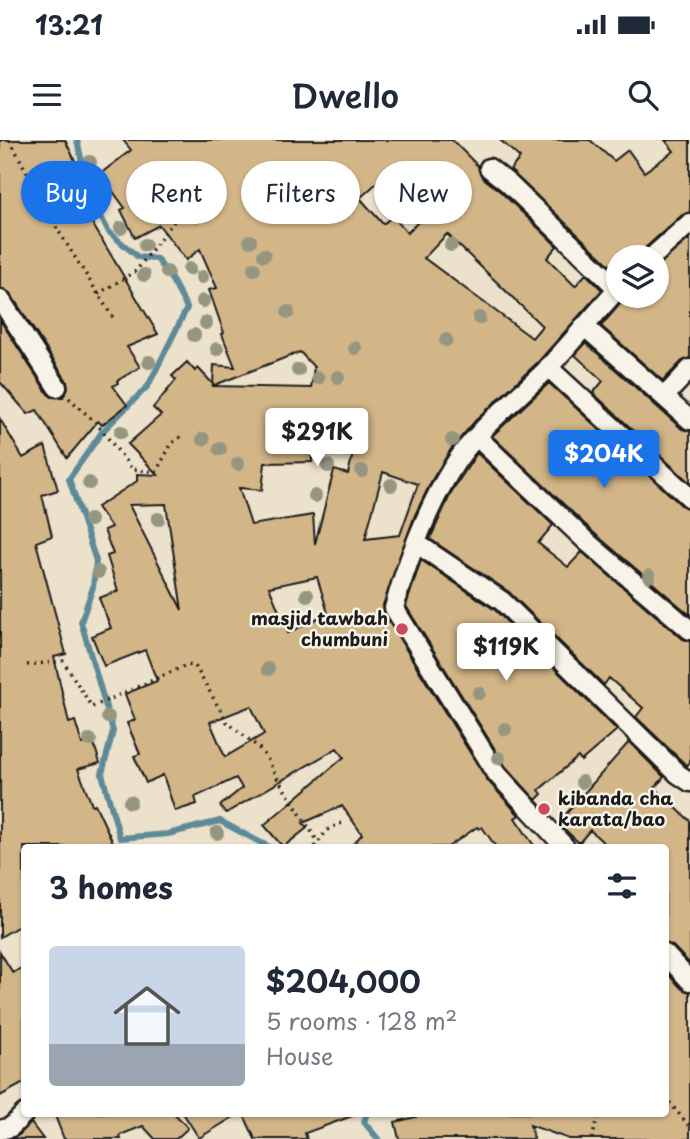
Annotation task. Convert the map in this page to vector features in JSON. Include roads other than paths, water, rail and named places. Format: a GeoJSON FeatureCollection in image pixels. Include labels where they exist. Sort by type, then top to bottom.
{"type":"FeatureCollection","features":[{"type":"Feature","properties":{"kind":"street"},"geometry":{"type":"LineString","coordinates":[[489,168],[606,277]]}},
{"type":"Feature","properties":{"kind":"street"},"geometry":{"type":"LineString","coordinates":[[665,245],[690,223]]}},
{"type":"Feature","properties":{"kind":"street"},"geometry":{"type":"LineString","coordinates":[[0,299],[57,387]]}},
{"type":"Feature","properties":{"kind":"street"},"geometry":{"type":"LineString","coordinates":[[562,844],[497,774],[394,608],[401,580],[416,542],[451,469],[477,437],[548,367],[606,302]]}},
{"type":"Feature","properties":{"kind":"street"},"geometry":{"type":"LineString","coordinates":[[584,326],[690,420]]}},
{"type":"Feature","properties":{"kind":"street"},"geometry":{"type":"LineString","coordinates":[[548,367],[690,498]]}},
{"type":"Feature","properties":{"kind":"street"},"geometry":{"type":"LineString","coordinates":[[664,397],[690,369]]}},
{"type":"Feature","properties":{"kind":"street"},"geometry":{"type":"LineString","coordinates":[[477,437],[586,541],[690,630]]}},
{"type":"Feature","properties":{"kind":"street"},"geometry":{"type":"LineString","coordinates":[[416,542],[502,601],[678,774],[690,782]]}},
{"type":"Feature","properties":{"kind":"street"},"geometry":{"type":"LineString","coordinates":[[669,958],[690,981]]}},
{"type":"Feature","properties":{"kind":"street"},"geometry":{"type":"LineString","coordinates":[[0,1130],[10,1127],[21,1117]]}},
{"type":"Feature","properties":{"kind":"waterway"},"geometry":{"type":"LineString","coordinates":[[77,140],[95,206],[109,232],[138,257],[157,259],[187,308],[148,386],[102,432],[69,479],[96,561],[93,587],[81,622],[113,731],[102,774],[120,838],[168,834],[220,821],[263,844]]}},
{"type":"Feature","properties":{"kind":"waterway"},"geometry":{"type":"LineString","coordinates":[[366,1117],[364,1122],[378,1139]]}},
{"type":"Feature","properties":{"kind":"place","name":"masjid tawbah chumbuni"},"geometry":{"type":"Point","coordinates":[402,629]}},
{"type":"Feature","properties":{"kind":"place","name":"kibanda cha karata/bao"},"geometry":{"type":"Point","coordinates":[544,809]}}]}
